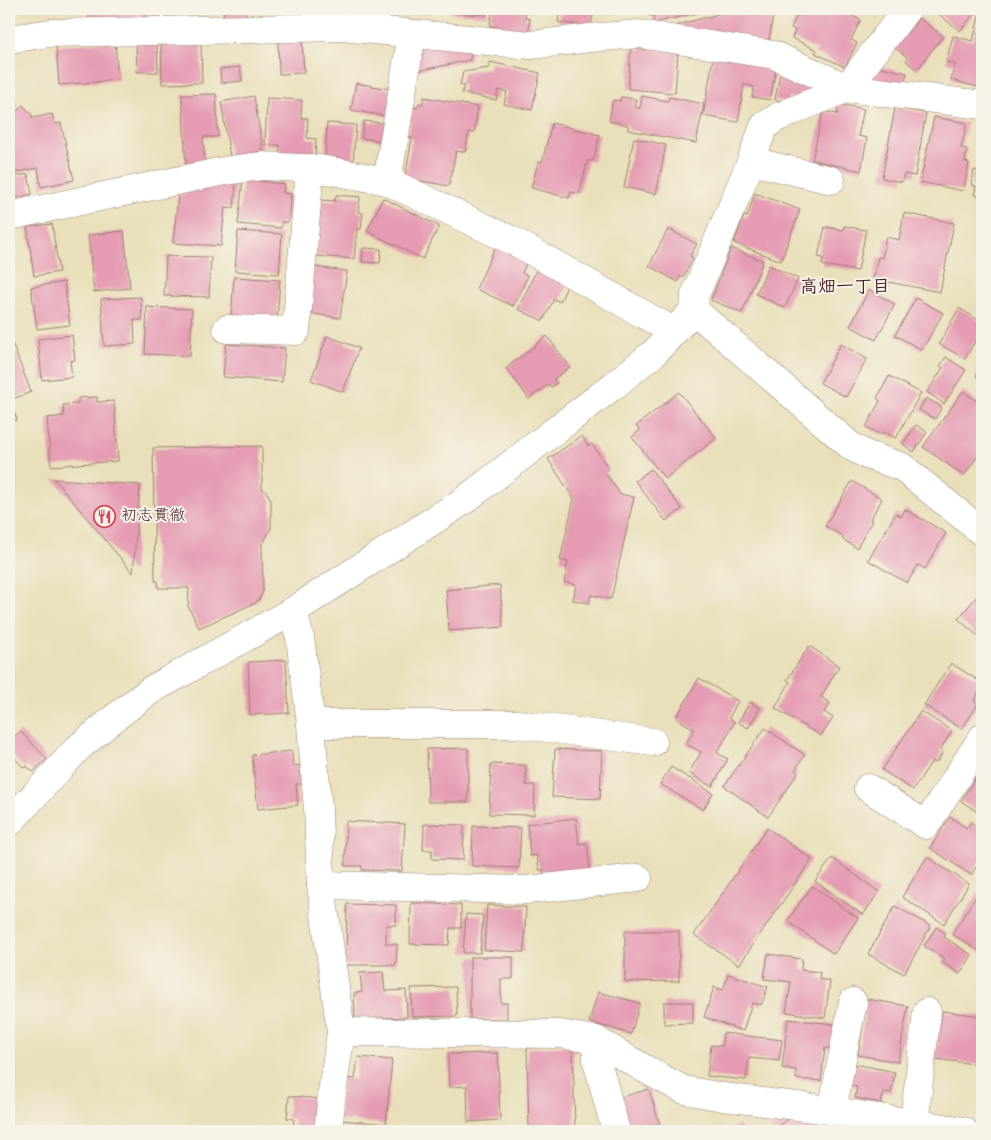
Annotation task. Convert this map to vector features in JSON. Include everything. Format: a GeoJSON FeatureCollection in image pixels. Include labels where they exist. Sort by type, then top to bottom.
{"type":"FeatureCollection","features":[{"type":"Feature","properties":{"kind":"street"},"geometry":{"type":"LineString","coordinates":[[9,823],[78,748],[131,705],[159,686],[293,611],[462,502],[613,386],[654,352],[694,310],[695,295],[764,126],[778,117],[847,88],[907,9]]}},
{"type":"Feature","properties":{"kind":"street"},"geometry":{"type":"LineString","coordinates":[[9,39],[50,33],[342,18],[412,34],[531,45],[639,34],[774,55],[847,88],[982,105]]}},
{"type":"Feature","properties":{"kind":"street"},"geometry":{"type":"LineString","coordinates":[[387,181],[412,34]]}},
{"type":"Feature","properties":{"kind":"street"},"geometry":{"type":"LineString","coordinates":[[751,161],[831,180]]}},
{"type":"Feature","properties":{"kind":"street"},"geometry":{"type":"LineString","coordinates":[[9,216],[224,171],[262,166],[320,169],[387,181],[519,244],[673,331]]}},
{"type":"Feature","properties":{"kind":"street"},"geometry":{"type":"LineString","coordinates":[[227,328],[296,331],[310,168]]}},
{"type":"Feature","properties":{"kind":"street"},"geometry":{"type":"LineString","coordinates":[[694,310],[852,447],[867,455],[902,467],[981,527]]}},
{"type":"Feature","properties":{"kind":"street"},"geometry":{"type":"LineString","coordinates":[[293,611],[300,638],[311,724],[318,810],[321,885],[341,1032],[328,1131]]}},
{"type":"Feature","properties":{"kind":"street"},"geometry":{"type":"LineString","coordinates":[[311,724],[518,724],[653,742]]}},
{"type":"Feature","properties":{"kind":"street"},"geometry":{"type":"LineString","coordinates":[[868,788],[926,825],[982,738]]}},
{"type":"Feature","properties":{"kind":"street"},"geometry":{"type":"LineString","coordinates":[[321,885],[526,890],[638,878]]}},
{"type":"Feature","properties":{"kind":"street"},"geometry":{"type":"LineString","coordinates":[[832,1110],[853,1002]]}},
{"type":"Feature","properties":{"kind":"street"},"geometry":{"type":"LineString","coordinates":[[914,1123],[927,1012]]}},
{"type":"Feature","properties":{"kind":"street"},"geometry":{"type":"LineString","coordinates":[[341,1032],[560,1034],[596,1040],[684,1090],[832,1110],[964,1131]]}},
{"type":"Feature","properties":{"kind":"street"},"geometry":{"type":"LineString","coordinates":[[596,1040],[598,1061],[616,1131]]}},
{"type":"Feature","properties":{"kind":"building"},"geometry":{"type":"Polygon","coordinates":[[[89,9],[112,9],[112,20],[89,21],[89,9]]]}},
{"type":"Feature","properties":{"kind":"building"},"geometry":{"type":"Polygon","coordinates":[[[115,9],[144,9],[144,22],[115,22],[115,9]]]}},
{"type":"Feature","properties":{"kind":"building"},"geometry":{"type":"Polygon","coordinates":[[[147,9],[181,9],[181,19],[147,21],[147,9]]]}},
{"type":"Feature","properties":{"kind":"building"},"geometry":{"type":"Polygon","coordinates":[[[223,9],[246,9],[246,18],[224,18],[223,9]]]}},
{"type":"Feature","properties":{"kind":"building"},"geometry":{"type":"Polygon","coordinates":[[[277,9],[331,9],[331,19],[294,19],[294,12],[277,12],[277,9]]]}},
{"type":"Feature","properties":{"kind":"building"},"geometry":{"type":"Polygon","coordinates":[[[352,9],[375,9],[374,17],[351,15],[352,9]]]}},
{"type":"Feature","properties":{"kind":"building"},"geometry":{"type":"Polygon","coordinates":[[[429,9],[429,14],[397,10],[429,9]]]}},
{"type":"Feature","properties":{"kind":"building"},"geometry":{"type":"Polygon","coordinates":[[[450,9],[487,9],[487,15],[450,13],[450,9]]]}},
{"type":"Feature","properties":{"kind":"building"},"geometry":{"type":"Polygon","coordinates":[[[492,9],[526,9],[525,18],[530,19],[528,37],[507,29],[490,26],[492,9]]]}},
{"type":"Feature","properties":{"kind":"building"},"geometry":{"type":"Polygon","coordinates":[[[560,9],[610,9],[610,11],[593,14],[591,27],[558,22],[560,9]]]}},
{"type":"Feature","properties":{"kind":"building"},"geometry":{"type":"Polygon","coordinates":[[[647,9],[697,9],[698,13],[654,23],[653,15],[649,16],[647,9]]]}},
{"type":"Feature","properties":{"kind":"building"},"geometry":{"type":"Polygon","coordinates":[[[736,9],[774,9],[768,46],[680,31],[678,25],[736,9]]]}},
{"type":"Feature","properties":{"kind":"building"},"geometry":{"type":"Polygon","coordinates":[[[800,9],[837,9],[861,20],[851,40],[857,43],[845,67],[815,53],[817,50],[792,38],[795,30],[791,28],[800,9]]]}},
{"type":"Feature","properties":{"kind":"building"},"geometry":{"type":"Polygon","coordinates":[[[932,9],[978,9],[960,31],[932,9]]]}},
{"type":"Feature","properties":{"kind":"building"},"geometry":{"type":"Polygon","coordinates":[[[980,11],[982,11],[982,88],[951,80],[955,64],[946,62],[953,36],[973,41],[980,11]]]}},
{"type":"Feature","properties":{"kind":"building"},"geometry":{"type":"Polygon","coordinates":[[[919,18],[943,36],[917,70],[906,61],[908,58],[895,48],[919,18]]]}},
{"type":"Feature","properties":{"kind":"building"},"geometry":{"type":"Polygon","coordinates":[[[302,40],[304,73],[279,74],[278,41],[302,40]]]}},
{"type":"Feature","properties":{"kind":"building"},"geometry":{"type":"Polygon","coordinates":[[[115,41],[118,80],[59,85],[56,46],[115,41]]]}},
{"type":"Feature","properties":{"kind":"building"},"geometry":{"type":"Polygon","coordinates":[[[161,42],[201,42],[202,83],[162,84],[161,42]]]}},
{"type":"Feature","properties":{"kind":"building"},"geometry":{"type":"Polygon","coordinates":[[[416,42],[471,48],[470,60],[413,72],[416,42]]]}},
{"type":"Feature","properties":{"kind":"building"},"geometry":{"type":"Polygon","coordinates":[[[136,43],[157,43],[158,72],[137,72],[136,43]]]}},
{"type":"Feature","properties":{"kind":"building"},"geometry":{"type":"Polygon","coordinates":[[[631,48],[678,52],[675,93],[628,89],[631,48]]]}},
{"type":"Feature","properties":{"kind":"building"},"geometry":{"type":"Polygon","coordinates":[[[714,53],[777,64],[770,100],[752,97],[754,87],[744,84],[738,122],[703,116],[714,53]]]}},
{"type":"Feature","properties":{"kind":"building"},"geometry":{"type":"Polygon","coordinates":[[[490,62],[540,73],[532,110],[504,104],[507,92],[498,90],[496,100],[462,93],[464,85],[460,85],[463,72],[489,68],[490,62]]]}},
{"type":"Feature","properties":{"kind":"building"},"geometry":{"type":"Polygon","coordinates":[[[872,65],[907,73],[903,87],[868,78],[872,65]]]}},
{"type":"Feature","properties":{"kind":"building"},"geometry":{"type":"Polygon","coordinates":[[[240,67],[242,81],[221,83],[220,69],[240,67]]]}},
{"type":"Feature","properties":{"kind":"building"},"geometry":{"type":"Polygon","coordinates":[[[781,68],[814,80],[811,95],[800,93],[799,99],[789,97],[787,102],[775,100],[781,68]]]}},
{"type":"Feature","properties":{"kind":"building"},"geometry":{"type":"Polygon","coordinates":[[[356,83],[395,90],[390,117],[351,110],[356,83]]]}},
{"type":"Feature","properties":{"kind":"building"},"geometry":{"type":"Polygon","coordinates":[[[216,94],[218,137],[203,137],[205,167],[186,168],[182,95],[216,94]]]}},
{"type":"Feature","properties":{"kind":"building"},"geometry":{"type":"Polygon","coordinates":[[[254,96],[263,151],[230,157],[221,102],[254,96]]]}},
{"type":"Feature","properties":{"kind":"building"},"geometry":{"type":"Polygon","coordinates":[[[642,96],[668,101],[669,97],[704,104],[696,143],[628,130],[628,125],[609,121],[613,100],[620,101],[621,97],[636,99],[634,107],[640,108],[642,96]]]}},
{"type":"Feature","properties":{"kind":"building"},"geometry":{"type":"Polygon","coordinates":[[[424,97],[478,107],[474,133],[469,132],[465,152],[456,151],[449,186],[405,178],[412,138],[408,137],[413,107],[417,108],[419,103],[423,104],[424,97]]]}},
{"type":"Feature","properties":{"kind":"building"},"geometry":{"type":"Polygon","coordinates":[[[9,98],[18,104],[9,113],[9,98]]]}},
{"type":"Feature","properties":{"kind":"building"},"geometry":{"type":"Polygon","coordinates":[[[267,98],[302,100],[301,118],[308,118],[307,138],[316,139],[315,158],[279,156],[280,145],[265,145],[267,98]]]}},
{"type":"Feature","properties":{"kind":"building"},"geometry":{"type":"Polygon","coordinates":[[[839,104],[864,109],[858,136],[867,138],[861,171],[812,160],[823,111],[837,114],[839,104]]]}},
{"type":"Feature","properties":{"kind":"building"},"geometry":{"type":"Polygon","coordinates":[[[23,105],[33,118],[52,114],[55,124],[61,123],[74,180],[41,187],[38,168],[14,173],[9,149],[9,119],[23,105]]]}},
{"type":"Feature","properties":{"kind":"building"},"geometry":{"type":"Polygon","coordinates":[[[895,108],[926,113],[915,176],[904,174],[902,182],[882,178],[895,108]]]}},
{"type":"Feature","properties":{"kind":"building"},"geometry":{"type":"Polygon","coordinates":[[[934,117],[967,123],[961,148],[967,149],[965,162],[969,163],[963,191],[920,182],[934,117]]]}},
{"type":"Feature","properties":{"kind":"building"},"geometry":{"type":"Polygon","coordinates":[[[364,121],[389,124],[387,142],[361,138],[364,121]]]}},
{"type":"Feature","properties":{"kind":"building"},"geometry":{"type":"Polygon","coordinates":[[[327,123],[356,125],[353,162],[325,160],[327,123]]]}},
{"type":"Feature","properties":{"kind":"building"},"geometry":{"type":"Polygon","coordinates":[[[552,123],[600,135],[593,161],[588,160],[579,194],[571,192],[569,198],[531,188],[538,162],[542,162],[552,123]]]}},
{"type":"Feature","properties":{"kind":"building"},"geometry":{"type":"Polygon","coordinates":[[[634,138],[666,145],[656,194],[624,187],[634,138]]]}},
{"type":"Feature","properties":{"kind":"building"},"geometry":{"type":"Polygon","coordinates":[[[981,165],[982,197],[974,195],[976,186],[972,185],[974,170],[980,171],[981,165]]]}},
{"type":"Feature","properties":{"kind":"building"},"geometry":{"type":"Polygon","coordinates":[[[28,174],[32,194],[15,198],[11,177],[28,174]]]}},
{"type":"Feature","properties":{"kind":"building"},"geometry":{"type":"Polygon","coordinates":[[[243,179],[284,184],[283,193],[291,194],[288,222],[282,222],[281,228],[238,224],[243,179]]]}},
{"type":"Feature","properties":{"kind":"building"},"geometry":{"type":"Polygon","coordinates":[[[236,183],[234,208],[225,207],[221,246],[173,243],[178,195],[202,187],[236,183]]]}},
{"type":"Feature","properties":{"kind":"building"},"geometry":{"type":"Polygon","coordinates":[[[755,193],[800,210],[781,261],[734,243],[744,216],[747,217],[755,193]]]}},
{"type":"Feature","properties":{"kind":"building"},"geometry":{"type":"Polygon","coordinates":[[[336,195],[360,197],[358,212],[363,213],[361,229],[357,229],[354,259],[316,256],[321,200],[335,201],[336,195]]]}},
{"type":"Feature","properties":{"kind":"building"},"geometry":{"type":"Polygon","coordinates":[[[383,198],[439,226],[423,259],[367,231],[383,198]]]}},
{"type":"Feature","properties":{"kind":"building"},"geometry":{"type":"Polygon","coordinates":[[[904,213],[954,223],[940,292],[873,279],[878,257],[882,258],[886,237],[899,240],[904,213]]]}},
{"type":"Feature","properties":{"kind":"building"},"geometry":{"type":"Polygon","coordinates":[[[52,224],[59,272],[34,276],[27,227],[52,224]]]}},
{"type":"Feature","properties":{"kind":"building"},"geometry":{"type":"Polygon","coordinates":[[[844,226],[866,230],[858,271],[822,265],[823,258],[818,257],[825,227],[843,230],[844,226]]]}},
{"type":"Feature","properties":{"kind":"building"},"geometry":{"type":"Polygon","coordinates":[[[668,229],[697,244],[690,256],[693,258],[683,278],[680,276],[678,282],[649,266],[668,229]]]}},
{"type":"Feature","properties":{"kind":"building"},"geometry":{"type":"Polygon","coordinates":[[[124,231],[130,288],[94,292],[88,235],[124,231]]]}},
{"type":"Feature","properties":{"kind":"building"},"geometry":{"type":"Polygon","coordinates":[[[238,231],[282,234],[279,274],[235,271],[238,231]]]}},
{"type":"Feature","properties":{"kind":"building"},"geometry":{"type":"Polygon","coordinates":[[[496,246],[527,261],[522,273],[528,276],[513,306],[476,289],[496,246]]]}},
{"type":"Feature","properties":{"kind":"building"},"geometry":{"type":"Polygon","coordinates":[[[363,248],[381,249],[380,263],[362,262],[363,248]]]}},
{"type":"Feature","properties":{"kind":"building"},"geometry":{"type":"Polygon","coordinates":[[[731,248],[763,261],[742,313],[711,300],[731,248]]]}},
{"type":"Feature","properties":{"kind":"building"},"geometry":{"type":"Polygon","coordinates":[[[166,256],[211,257],[209,297],[164,296],[166,256]]]}},
{"type":"Feature","properties":{"kind":"building"},"geometry":{"type":"Polygon","coordinates":[[[769,265],[798,279],[785,308],[756,294],[769,265]]]}},
{"type":"Feature","properties":{"kind":"building"},"geometry":{"type":"Polygon","coordinates":[[[314,267],[347,271],[340,318],[307,313],[314,267]]]}},
{"type":"Feature","properties":{"kind":"building"},"geometry":{"type":"Polygon","coordinates":[[[537,269],[568,284],[560,302],[554,299],[543,321],[518,309],[537,269]]]}},
{"type":"Feature","properties":{"kind":"building"},"geometry":{"type":"Polygon","coordinates":[[[234,277],[280,280],[277,322],[231,319],[234,277]]]}},
{"type":"Feature","properties":{"kind":"building"},"geometry":{"type":"Polygon","coordinates":[[[64,282],[70,325],[37,329],[31,287],[64,282]]]}},
{"type":"Feature","properties":{"kind":"building"},"geometry":{"type":"Polygon","coordinates":[[[869,290],[895,304],[876,340],[850,326],[869,290]]]}},
{"type":"Feature","properties":{"kind":"building"},"geometry":{"type":"Polygon","coordinates":[[[141,297],[142,320],[134,320],[135,344],[104,346],[101,299],[141,297]]]}},
{"type":"Feature","properties":{"kind":"building"},"geometry":{"type":"Polygon","coordinates":[[[916,298],[943,313],[922,350],[895,335],[916,298]]]}},
{"type":"Feature","properties":{"kind":"building"},"geometry":{"type":"Polygon","coordinates":[[[147,307],[192,309],[190,356],[145,354],[147,307]]]}},
{"type":"Feature","properties":{"kind":"building"},"geometry":{"type":"Polygon","coordinates":[[[959,308],[982,322],[982,329],[965,359],[939,344],[959,308]]]}},
{"type":"Feature","properties":{"kind":"building"},"geometry":{"type":"Polygon","coordinates":[[[9,335],[31,392],[10,400],[17,420],[9,423],[9,335]]]}},
{"type":"Feature","properties":{"kind":"building"},"geometry":{"type":"Polygon","coordinates":[[[72,335],[75,360],[70,361],[72,377],[42,380],[38,339],[72,335]]]}},
{"type":"Feature","properties":{"kind":"building"},"geometry":{"type":"Polygon","coordinates":[[[327,336],[359,348],[343,392],[311,380],[327,336]]]}},
{"type":"Feature","properties":{"kind":"building"},"geometry":{"type":"Polygon","coordinates":[[[547,336],[570,367],[554,379],[557,383],[551,387],[549,384],[529,399],[506,368],[547,336]]]}},
{"type":"Feature","properties":{"kind":"building"},"geometry":{"type":"Polygon","coordinates":[[[226,344],[285,348],[282,382],[223,377],[226,344]]]}},
{"type":"Feature","properties":{"kind":"building"},"geometry":{"type":"Polygon","coordinates":[[[841,344],[867,359],[846,397],[820,383],[841,344]]]}},
{"type":"Feature","properties":{"kind":"building"},"geometry":{"type":"Polygon","coordinates":[[[946,357],[966,370],[944,404],[927,392],[943,368],[940,366],[946,357]]]}},
{"type":"Feature","properties":{"kind":"building"},"geometry":{"type":"Polygon","coordinates":[[[982,357],[982,380],[976,376],[982,357]]]}},
{"type":"Feature","properties":{"kind":"building"},"geometry":{"type":"Polygon","coordinates":[[[889,376],[921,393],[896,438],[884,432],[882,435],[866,427],[880,401],[877,398],[889,376]]]}},
{"type":"Feature","properties":{"kind":"building"},"geometry":{"type":"Polygon","coordinates":[[[963,391],[982,405],[982,450],[964,476],[923,447],[963,391]]]}},
{"type":"Feature","properties":{"kind":"building"},"geometry":{"type":"Polygon","coordinates":[[[679,392],[716,438],[665,479],[632,437],[640,430],[636,426],[679,392]]]}},
{"type":"Feature","properties":{"kind":"building"},"geometry":{"type":"Polygon","coordinates":[[[97,397],[97,402],[114,401],[118,461],[51,466],[47,418],[64,416],[63,405],[78,404],[78,398],[97,397]]]}},
{"type":"Feature","properties":{"kind":"building"},"geometry":{"type":"Polygon","coordinates":[[[926,398],[942,407],[935,419],[919,410],[926,398]]]}},
{"type":"Feature","properties":{"kind":"building"},"geometry":{"type":"Polygon","coordinates":[[[916,425],[927,432],[914,452],[903,444],[916,425]]]}},
{"type":"Feature","properties":{"kind":"building"},"geometry":{"type":"Polygon","coordinates":[[[582,436],[588,446],[592,444],[609,469],[605,472],[620,494],[634,497],[611,599],[591,595],[589,603],[573,600],[576,585],[564,582],[568,562],[560,560],[574,499],[548,459],[582,436]]]}},
{"type":"Feature","properties":{"kind":"building"},"geometry":{"type":"Polygon","coordinates":[[[262,446],[262,488],[271,500],[271,529],[262,545],[263,591],[255,603],[199,628],[188,606],[189,588],[158,588],[158,581],[155,581],[153,448],[262,446]]]}},
{"type":"Feature","properties":{"kind":"building"},"geometry":{"type":"Polygon","coordinates":[[[651,469],[682,509],[666,521],[635,481],[651,469]]]}},
{"type":"Feature","properties":{"kind":"building"},"geometry":{"type":"Polygon","coordinates":[[[54,479],[140,485],[133,573],[54,479]]]}},
{"type":"Feature","properties":{"kind":"building"},"geometry":{"type":"Polygon","coordinates":[[[852,481],[882,499],[857,548],[842,539],[844,537],[825,526],[852,481]]]}},
{"type":"Feature","properties":{"kind":"building"},"geometry":{"type":"Polygon","coordinates":[[[905,509],[946,533],[925,569],[918,565],[907,583],[868,560],[896,513],[901,517],[905,509]]]}},
{"type":"Feature","properties":{"kind":"building"},"geometry":{"type":"Polygon","coordinates":[[[500,585],[503,627],[449,631],[446,590],[500,585]]]}},
{"type":"Feature","properties":{"kind":"building"},"geometry":{"type":"Polygon","coordinates":[[[982,590],[982,636],[978,636],[958,619],[982,590]]]}},
{"type":"Feature","properties":{"kind":"building"},"geometry":{"type":"Polygon","coordinates":[[[809,646],[839,666],[821,697],[830,703],[824,712],[833,718],[821,736],[775,708],[790,682],[787,680],[809,646]]]}},
{"type":"Feature","properties":{"kind":"building"},"geometry":{"type":"Polygon","coordinates":[[[286,660],[289,713],[250,715],[248,662],[286,660]]]}},
{"type":"Feature","properties":{"kind":"building"},"geometry":{"type":"Polygon","coordinates":[[[951,663],[982,683],[974,701],[978,704],[962,729],[924,705],[951,663]]]}},
{"type":"Feature","properties":{"kind":"building"},"geometry":{"type":"Polygon","coordinates":[[[699,678],[738,701],[729,718],[735,722],[717,753],[728,759],[712,787],[689,773],[701,752],[686,744],[694,729],[676,718],[699,678]]]}},
{"type":"Feature","properties":{"kind":"building"},"geometry":{"type":"Polygon","coordinates":[[[750,702],[760,708],[748,728],[738,722],[750,702]]]}},
{"type":"Feature","properties":{"kind":"building"},"geometry":{"type":"Polygon","coordinates":[[[921,711],[952,731],[940,750],[943,752],[936,763],[932,761],[913,790],[882,770],[921,711]]]}},
{"type":"Feature","properties":{"kind":"building"},"geometry":{"type":"Polygon","coordinates":[[[765,728],[805,755],[795,770],[798,773],[768,817],[724,786],[765,728]]]}},
{"type":"Feature","properties":{"kind":"building"},"geometry":{"type":"Polygon","coordinates":[[[20,731],[47,759],[33,772],[27,766],[24,768],[9,752],[9,742],[20,731]]]}},
{"type":"Feature","properties":{"kind":"building"},"geometry":{"type":"Polygon","coordinates":[[[468,748],[468,802],[428,802],[427,749],[468,748]]]}},
{"type":"Feature","properties":{"kind":"building"},"geometry":{"type":"Polygon","coordinates":[[[555,749],[602,751],[600,799],[552,797],[555,749]]]}},
{"type":"Feature","properties":{"kind":"building"},"geometry":{"type":"Polygon","coordinates":[[[292,751],[293,766],[300,765],[302,784],[296,784],[298,805],[258,809],[252,755],[292,751]]]}},
{"type":"Feature","properties":{"kind":"building"},"geometry":{"type":"Polygon","coordinates":[[[491,764],[526,765],[526,785],[535,785],[534,815],[489,814],[491,764]]]}},
{"type":"Feature","properties":{"kind":"building"},"geometry":{"type":"Polygon","coordinates":[[[671,767],[713,793],[703,810],[660,784],[671,767]]]}},
{"type":"Feature","properties":{"kind":"building"},"geometry":{"type":"Polygon","coordinates":[[[977,775],[982,779],[982,815],[961,801],[977,775]]]}},
{"type":"Feature","properties":{"kind":"building"},"geometry":{"type":"Polygon","coordinates":[[[950,817],[967,828],[971,822],[982,830],[982,858],[971,875],[930,848],[950,817]]]}},
{"type":"Feature","properties":{"kind":"building"},"geometry":{"type":"Polygon","coordinates":[[[576,818],[579,844],[587,843],[590,870],[544,875],[544,870],[539,870],[537,855],[530,856],[527,824],[576,818]]]}},
{"type":"Feature","properties":{"kind":"building"},"geometry":{"type":"Polygon","coordinates":[[[346,821],[405,824],[402,871],[362,870],[362,866],[345,866],[346,821]]]}},
{"type":"Feature","properties":{"kind":"building"},"geometry":{"type":"Polygon","coordinates":[[[424,824],[464,825],[463,860],[432,859],[432,850],[423,850],[424,824]]]}},
{"type":"Feature","properties":{"kind":"building"},"geometry":{"type":"Polygon","coordinates":[[[473,826],[521,828],[519,868],[472,866],[473,826]]]}},
{"type":"Feature","properties":{"kind":"building"},"geometry":{"type":"Polygon","coordinates":[[[767,828],[812,859],[739,965],[694,935],[767,828]]]}},
{"type":"Feature","properties":{"kind":"building"},"geometry":{"type":"Polygon","coordinates":[[[927,857],[969,884],[944,924],[902,897],[927,857]]]}},
{"type":"Feature","properties":{"kind":"building"},"geometry":{"type":"Polygon","coordinates":[[[832,858],[879,892],[863,915],[815,881],[832,858]]]}},
{"type":"Feature","properties":{"kind":"building"},"geometry":{"type":"Polygon","coordinates":[[[812,886],[858,918],[834,954],[787,921],[812,886]]]}},
{"type":"Feature","properties":{"kind":"building"},"geometry":{"type":"Polygon","coordinates":[[[980,890],[982,892],[982,953],[952,934],[980,890]]]}},
{"type":"Feature","properties":{"kind":"building"},"geometry":{"type":"Polygon","coordinates":[[[411,903],[461,905],[461,928],[450,928],[449,945],[410,944],[411,903]]]}},
{"type":"Feature","properties":{"kind":"building"},"geometry":{"type":"Polygon","coordinates":[[[347,904],[396,905],[396,925],[386,925],[386,944],[397,944],[396,965],[346,965],[347,904]]]}},
{"type":"Feature","properties":{"kind":"building"},"geometry":{"type":"Polygon","coordinates":[[[487,905],[526,907],[524,952],[484,950],[487,905]]]}},
{"type":"Feature","properties":{"kind":"building"},"geometry":{"type":"Polygon","coordinates":[[[895,906],[931,926],[904,974],[868,954],[895,906]]]}},
{"type":"Feature","properties":{"kind":"building"},"geometry":{"type":"Polygon","coordinates":[[[466,914],[483,915],[480,953],[463,953],[466,914]]]}},
{"type":"Feature","properties":{"kind":"building"},"geometry":{"type":"Polygon","coordinates":[[[936,927],[946,933],[944,937],[972,955],[960,974],[943,963],[945,959],[924,946],[936,927]]]}},
{"type":"Feature","properties":{"kind":"building"},"geometry":{"type":"Polygon","coordinates":[[[625,931],[679,931],[679,981],[625,982],[625,931]]]}},
{"type":"Feature","properties":{"kind":"building"},"geometry":{"type":"Polygon","coordinates":[[[768,954],[802,959],[801,970],[820,972],[819,979],[830,981],[825,1018],[786,1012],[791,982],[764,979],[768,954]]]}},
{"type":"Feature","properties":{"kind":"building"},"geometry":{"type":"Polygon","coordinates":[[[470,957],[513,957],[513,979],[501,979],[501,1003],[507,1003],[507,1019],[470,1019],[470,957]]]}},
{"type":"Feature","properties":{"kind":"building"},"geometry":{"type":"Polygon","coordinates":[[[383,972],[385,991],[406,990],[407,1017],[355,1019],[354,993],[362,992],[360,973],[383,972]]]}},
{"type":"Feature","properties":{"kind":"building"},"geometry":{"type":"Polygon","coordinates":[[[728,974],[768,987],[761,1005],[752,1003],[743,1031],[704,1017],[714,987],[723,990],[728,974]]]}},
{"type":"Feature","properties":{"kind":"building"},"geometry":{"type":"Polygon","coordinates":[[[456,987],[457,1016],[412,1017],[411,988],[456,987]]]}},
{"type":"Feature","properties":{"kind":"building"},"geometry":{"type":"Polygon","coordinates":[[[598,992],[640,1003],[631,1034],[589,1022],[598,992]]]}},
{"type":"Feature","properties":{"kind":"building"},"geometry":{"type":"Polygon","coordinates":[[[867,999],[908,1006],[898,1062],[858,1055],[867,999]]]}},
{"type":"Feature","properties":{"kind":"building"},"geometry":{"type":"Polygon","coordinates":[[[664,1002],[693,1002],[693,1023],[664,1024],[664,1002]]]}},
{"type":"Feature","properties":{"kind":"building"},"geometry":{"type":"Polygon","coordinates":[[[942,1011],[982,1016],[982,1065],[935,1059],[942,1011]]]}},
{"type":"Feature","properties":{"kind":"building"},"geometry":{"type":"Polygon","coordinates":[[[788,1019],[834,1024],[831,1049],[825,1048],[821,1081],[796,1079],[796,1070],[782,1068],[788,1019]]]}},
{"type":"Feature","properties":{"kind":"building"},"geometry":{"type":"Polygon","coordinates":[[[723,1033],[782,1040],[779,1061],[749,1058],[746,1080],[707,1076],[711,1045],[722,1046],[723,1033]]]}},
{"type":"Feature","properties":{"kind":"building"},"geometry":{"type":"Polygon","coordinates":[[[573,1046],[575,1131],[529,1131],[527,1048],[573,1046]]]}},
{"type":"Feature","properties":{"kind":"building"},"geometry":{"type":"Polygon","coordinates":[[[498,1053],[500,1120],[468,1122],[467,1086],[449,1087],[448,1054],[498,1053]]]}},
{"type":"Feature","properties":{"kind":"building"},"geometry":{"type":"Polygon","coordinates":[[[358,1057],[392,1060],[386,1124],[339,1120],[342,1078],[355,1079],[358,1057]]]}},
{"type":"Feature","properties":{"kind":"building"},"geometry":{"type":"Polygon","coordinates":[[[855,1064],[895,1072],[891,1093],[884,1092],[881,1103],[855,1098],[857,1087],[851,1085],[855,1064]]]}},
{"type":"Feature","properties":{"kind":"building"},"geometry":{"type":"Polygon","coordinates":[[[649,1089],[661,1129],[629,1131],[619,1098],[649,1089]]]}},
{"type":"Feature","properties":{"kind":"building"},"geometry":{"type":"Polygon","coordinates":[[[289,1096],[321,1099],[318,1131],[293,1129],[294,1119],[287,1118],[289,1096]]]}},
{"type":"Feature","properties":{"kind":"building"},"geometry":{"type":"Polygon","coordinates":[[[795,1115],[817,1122],[823,1131],[769,1131],[795,1115]]]}},
{"type":"Feature","properties":{"kind":"building"},"geometry":{"type":"Polygon","coordinates":[[[739,1125],[742,1131],[727,1131],[739,1125]]]}},
{"type":"Feature","properties":{"kind":"place","name":"初志貫徹"},"geometry":{"type":"Point","coordinates":[105,516]}},
{"type":"Feature","properties":{"kind":"district","name":"高畑一丁目"},"geometry":{"type":"Point","coordinates":[845,288]}}]}
